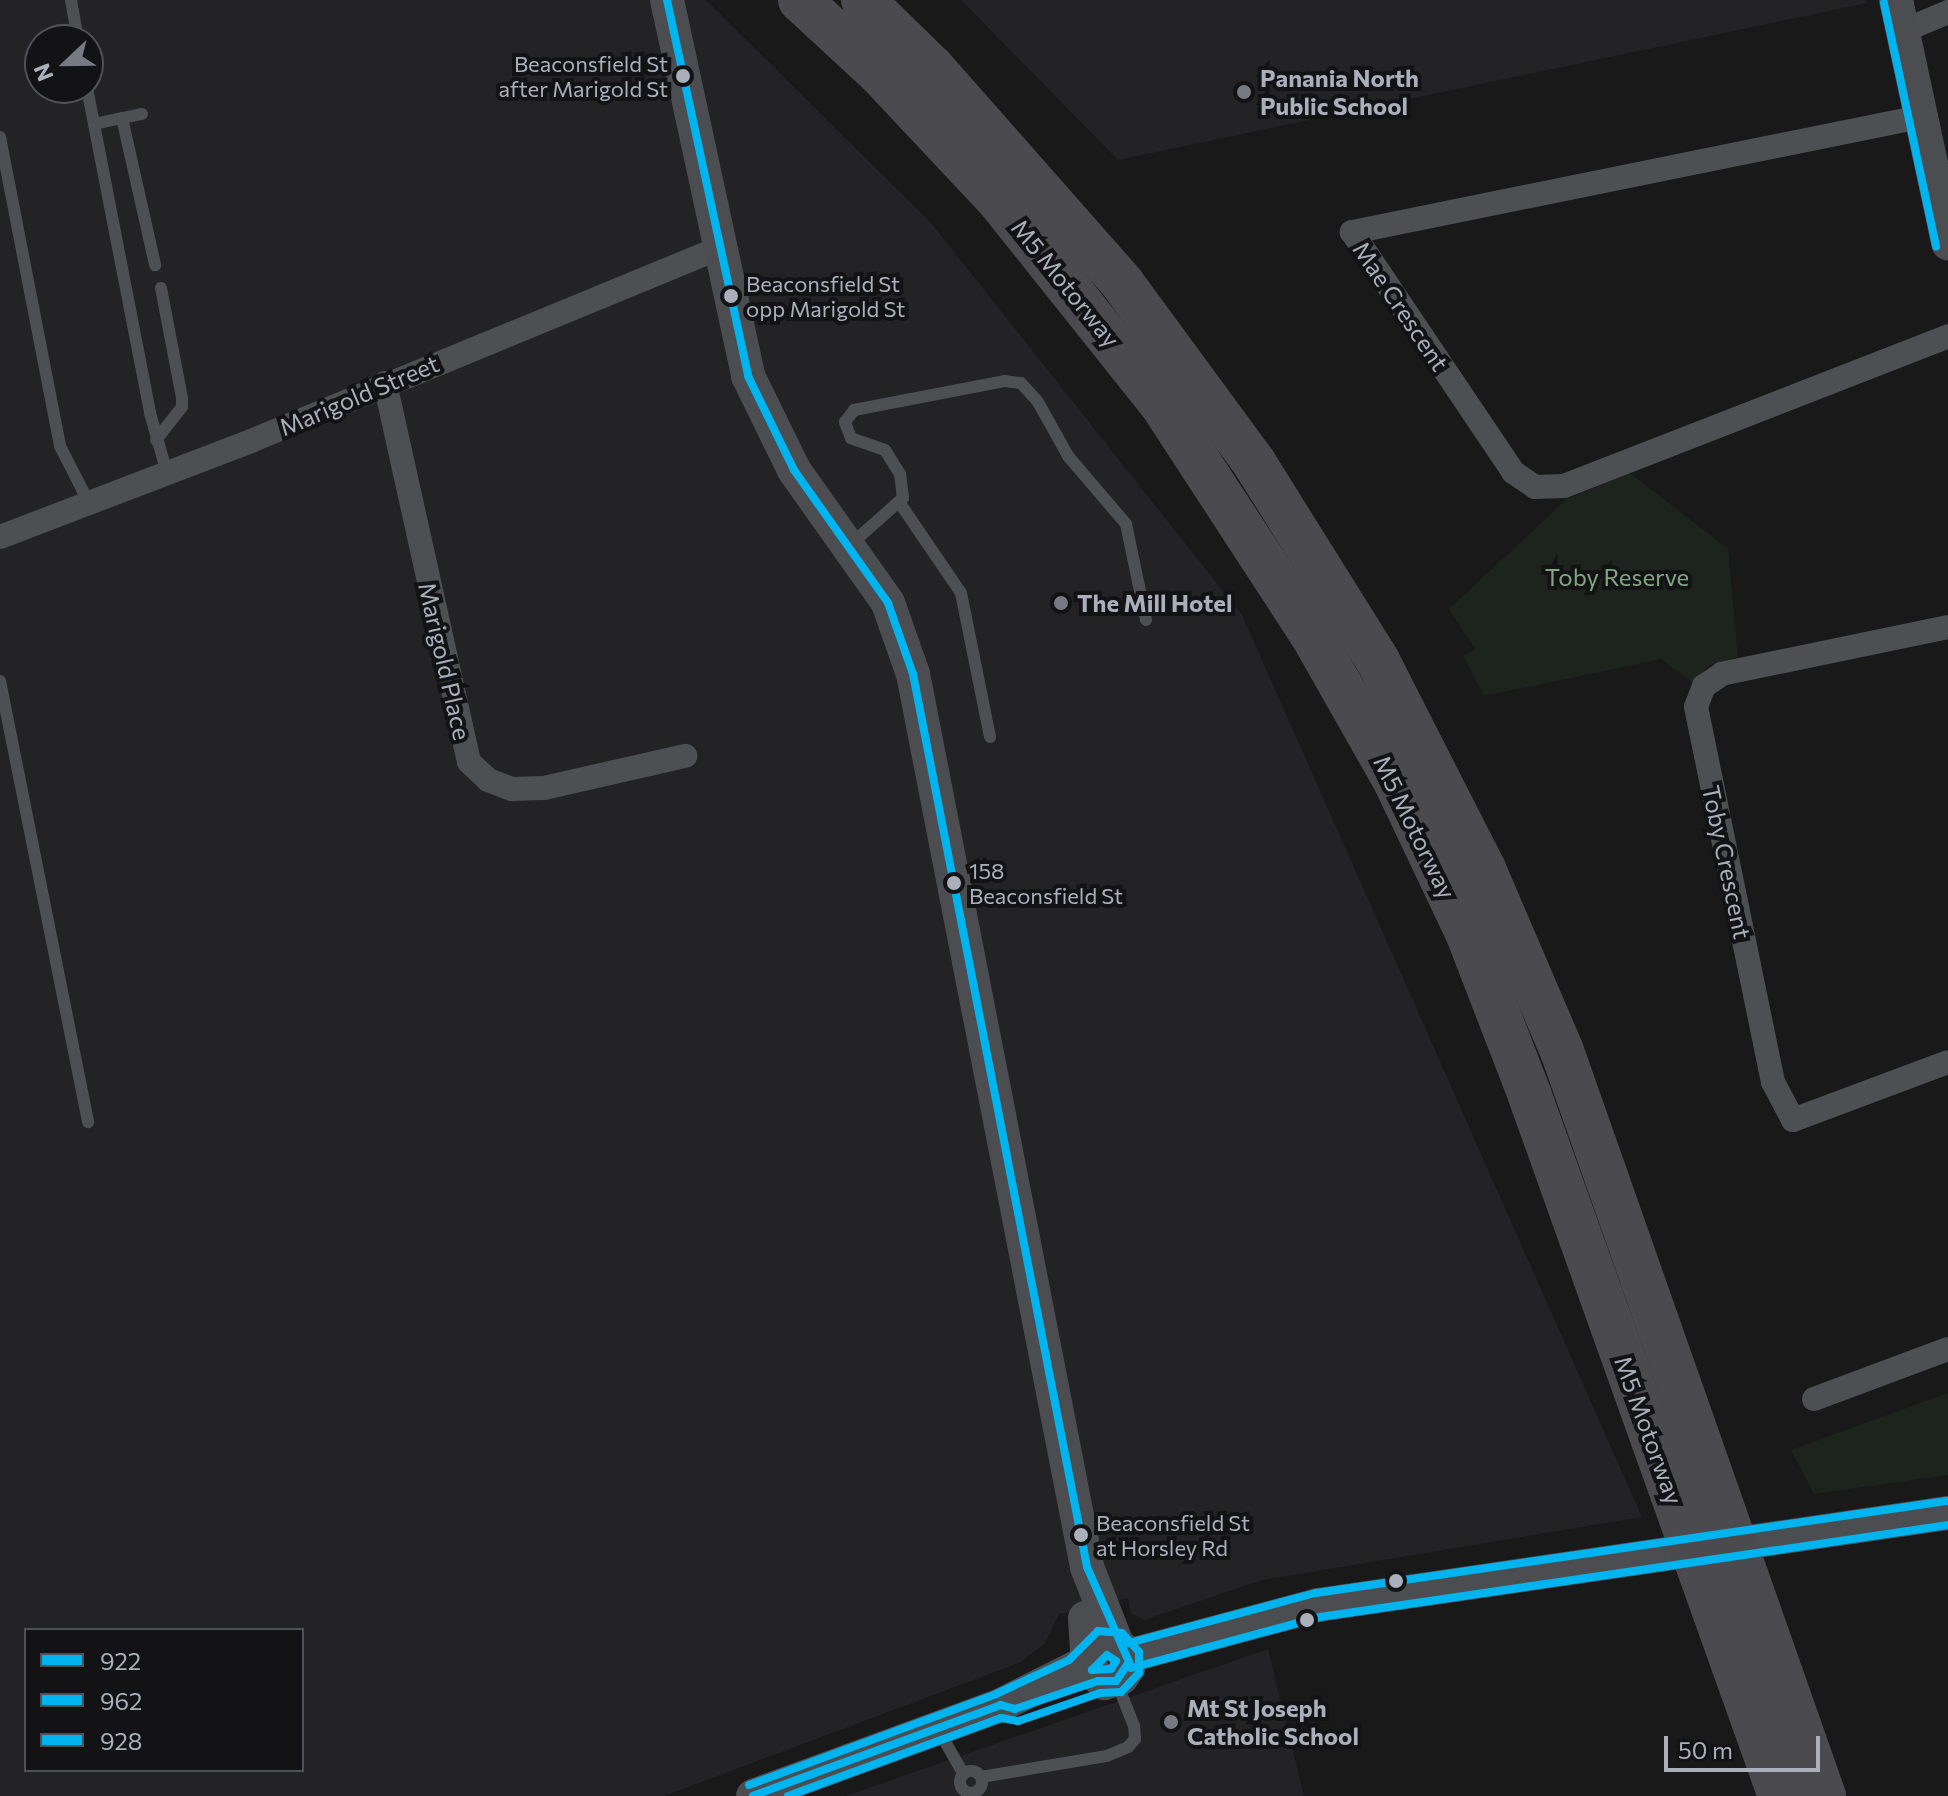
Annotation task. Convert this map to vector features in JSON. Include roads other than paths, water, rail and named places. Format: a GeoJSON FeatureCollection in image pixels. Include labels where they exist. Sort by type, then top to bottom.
{"type":"FeatureCollection","features":[{"type":"Feature","properties":{"kind":"highway","name":"M5 Motorway"},"geometry":{"type":"LineString","coordinates":[[800,0],[879,73],[1000,202],[1162,405],[1296,608],[1395,781],[1468,935],[1530,1096],[1780,1796]]}},
{"type":"Feature","properties":{"kind":"highway","name":"M5 Motorway"},"geometry":{"type":"LineString","coordinates":[[863,0],[932,67],[1123,284],[1255,464],[1378,661],[1484,869],[1562,1051],[1824,1796]]}},
{"type":"Feature","properties":{"kind":"main road"},"geometry":{"type":"LineString","coordinates":[[667,0],[735,331],[762,412],[794,470],[850,545],[888,603],[913,674],[1106,1663]]}},
{"type":"Feature","properties":{"kind":"main road"},"geometry":{"type":"LineString","coordinates":[[1899,16],[1948,243]]}},
{"type":"Feature","properties":{"kind":"main road"},"geometry":{"type":"LineString","coordinates":[[1006,1701],[1015,1709],[1106,1663],[1318,1605],[1948,1513]]}},
{"type":"Feature","properties":{"kind":"main road"},"geometry":{"type":"LineString","coordinates":[[1087,1567],[1085,1618],[1106,1663]]}},
{"type":"Feature","properties":{"kind":"main road"},"geometry":{"type":"LineString","coordinates":[[753,1796],[1006,1701],[1059,1658],[1085,1618]]}},
{"type":"Feature","properties":{"kind":"street"},"geometry":{"type":"LineString","coordinates":[[1899,16],[1948,12]]}},
{"type":"Feature","properties":{"kind":"street","name":"Mae Crescent"},"geometry":{"type":"LineString","coordinates":[[1920,117],[1352,232],[1513,472],[1535,487],[1564,486],[1948,336]]}},
{"type":"Feature","properties":{"kind":"street","name":"Marigold Street"},"geometry":{"type":"LineString","coordinates":[[0,537],[167,473],[717,249]]}},
{"type":"Feature","properties":{"kind":"street","name":"Marigold Place"},"geometry":{"type":"LineString","coordinates":[[385,383],[469,762],[488,780],[512,789],[544,788],[685,756]]}},
{"type":"Feature","properties":{"kind":"street","name":"Toby Crescent"},"geometry":{"type":"LineString","coordinates":[[1948,627],[1722,674],[1704,686],[1696,707],[1773,1082],[1793,1120],[1948,1062]]}},
{"type":"Feature","properties":{"kind":"street"},"geometry":{"type":"LineString","coordinates":[[1814,1399],[1948,1349]]}},
{"type":"Feature","properties":{"kind":"lane"},"geometry":{"type":"LineString","coordinates":[[71,0],[75,24]]}},
{"type":"Feature","properties":{"kind":"lane"},"geometry":{"type":"LineString","coordinates":[[90,104],[156,440],[167,473]]}},
{"type":"Feature","properties":{"kind":"lane"},"geometry":{"type":"LineString","coordinates":[[94,124],[142,114]]}},
{"type":"Feature","properties":{"kind":"lane"},"geometry":{"type":"LineString","coordinates":[[122,118],[155,265]]}},
{"type":"Feature","properties":{"kind":"lane"},"geometry":{"type":"LineString","coordinates":[[0,137],[60,446],[89,503]]}},
{"type":"Feature","properties":{"kind":"lane"},"geometry":{"type":"LineString","coordinates":[[156,440],[182,407],[161,288]]}},
{"type":"Feature","properties":{"kind":"lane"},"geometry":{"type":"LineString","coordinates":[[850,545],[903,498],[900,474],[885,450],[851,438],[845,422],[854,410],[1004,381],[1021,383],[1038,402],[1068,456],[1126,524],[1146,620]]}},
{"type":"Feature","properties":{"kind":"lane"},"geometry":{"type":"LineString","coordinates":[[899,502],[961,593],[990,737]]}},
{"type":"Feature","properties":{"kind":"lane"},"geometry":{"type":"LineString","coordinates":[[0,681],[88,1122]]}},
{"type":"Feature","properties":{"kind":"lane"},"geometry":{"type":"LineString","coordinates":[[981,1777],[1107,1756],[1128,1747],[1135,1739],[1134,1726],[1106,1663]]}},
{"type":"Feature","properties":{"kind":"lane"},"geometry":{"type":"LineString","coordinates":[[938,1728],[963,1773],[960,1785],[970,1793],[981,1787],[981,1777],[975,1771],[963,1773]]}},
{"type":"Feature","properties":{"kind":"place","name":"Beaconsfield St after Marigold St"},"geometry":{"type":"Point","coordinates":[683,76]}},
{"type":"Feature","properties":{"kind":"place","name":"Panania North Public School"},"geometry":{"type":"Point","coordinates":[1244,92]}},
{"type":"Feature","properties":{"kind":"place","name":"Beaconsfield St opp Marigold St"},"geometry":{"type":"Point","coordinates":[731,296]}},
{"type":"Feature","properties":{"kind":"place","name":"The Mill Hotel"},"geometry":{"type":"Point","coordinates":[1061,603]}},
{"type":"Feature","properties":{"kind":"place","name":"158 Beaconsfield St"},"geometry":{"type":"Point","coordinates":[954,883]}},
{"type":"Feature","properties":{"kind":"place","name":"Beaconsfield St at Horsley Rd"},"geometry":{"type":"Point","coordinates":[1081,1535]}},
{"type":"Feature","properties":{"kind":"place","name":"Mt St Joseph Catholic School"},"geometry":{"type":"Point","coordinates":[1171,1722]}},
{"type":"Feature","properties":{"kind":"park label","name":"Toby Reserve"},"geometry":{"type":"Point","coordinates":[1617,577]}}]}
